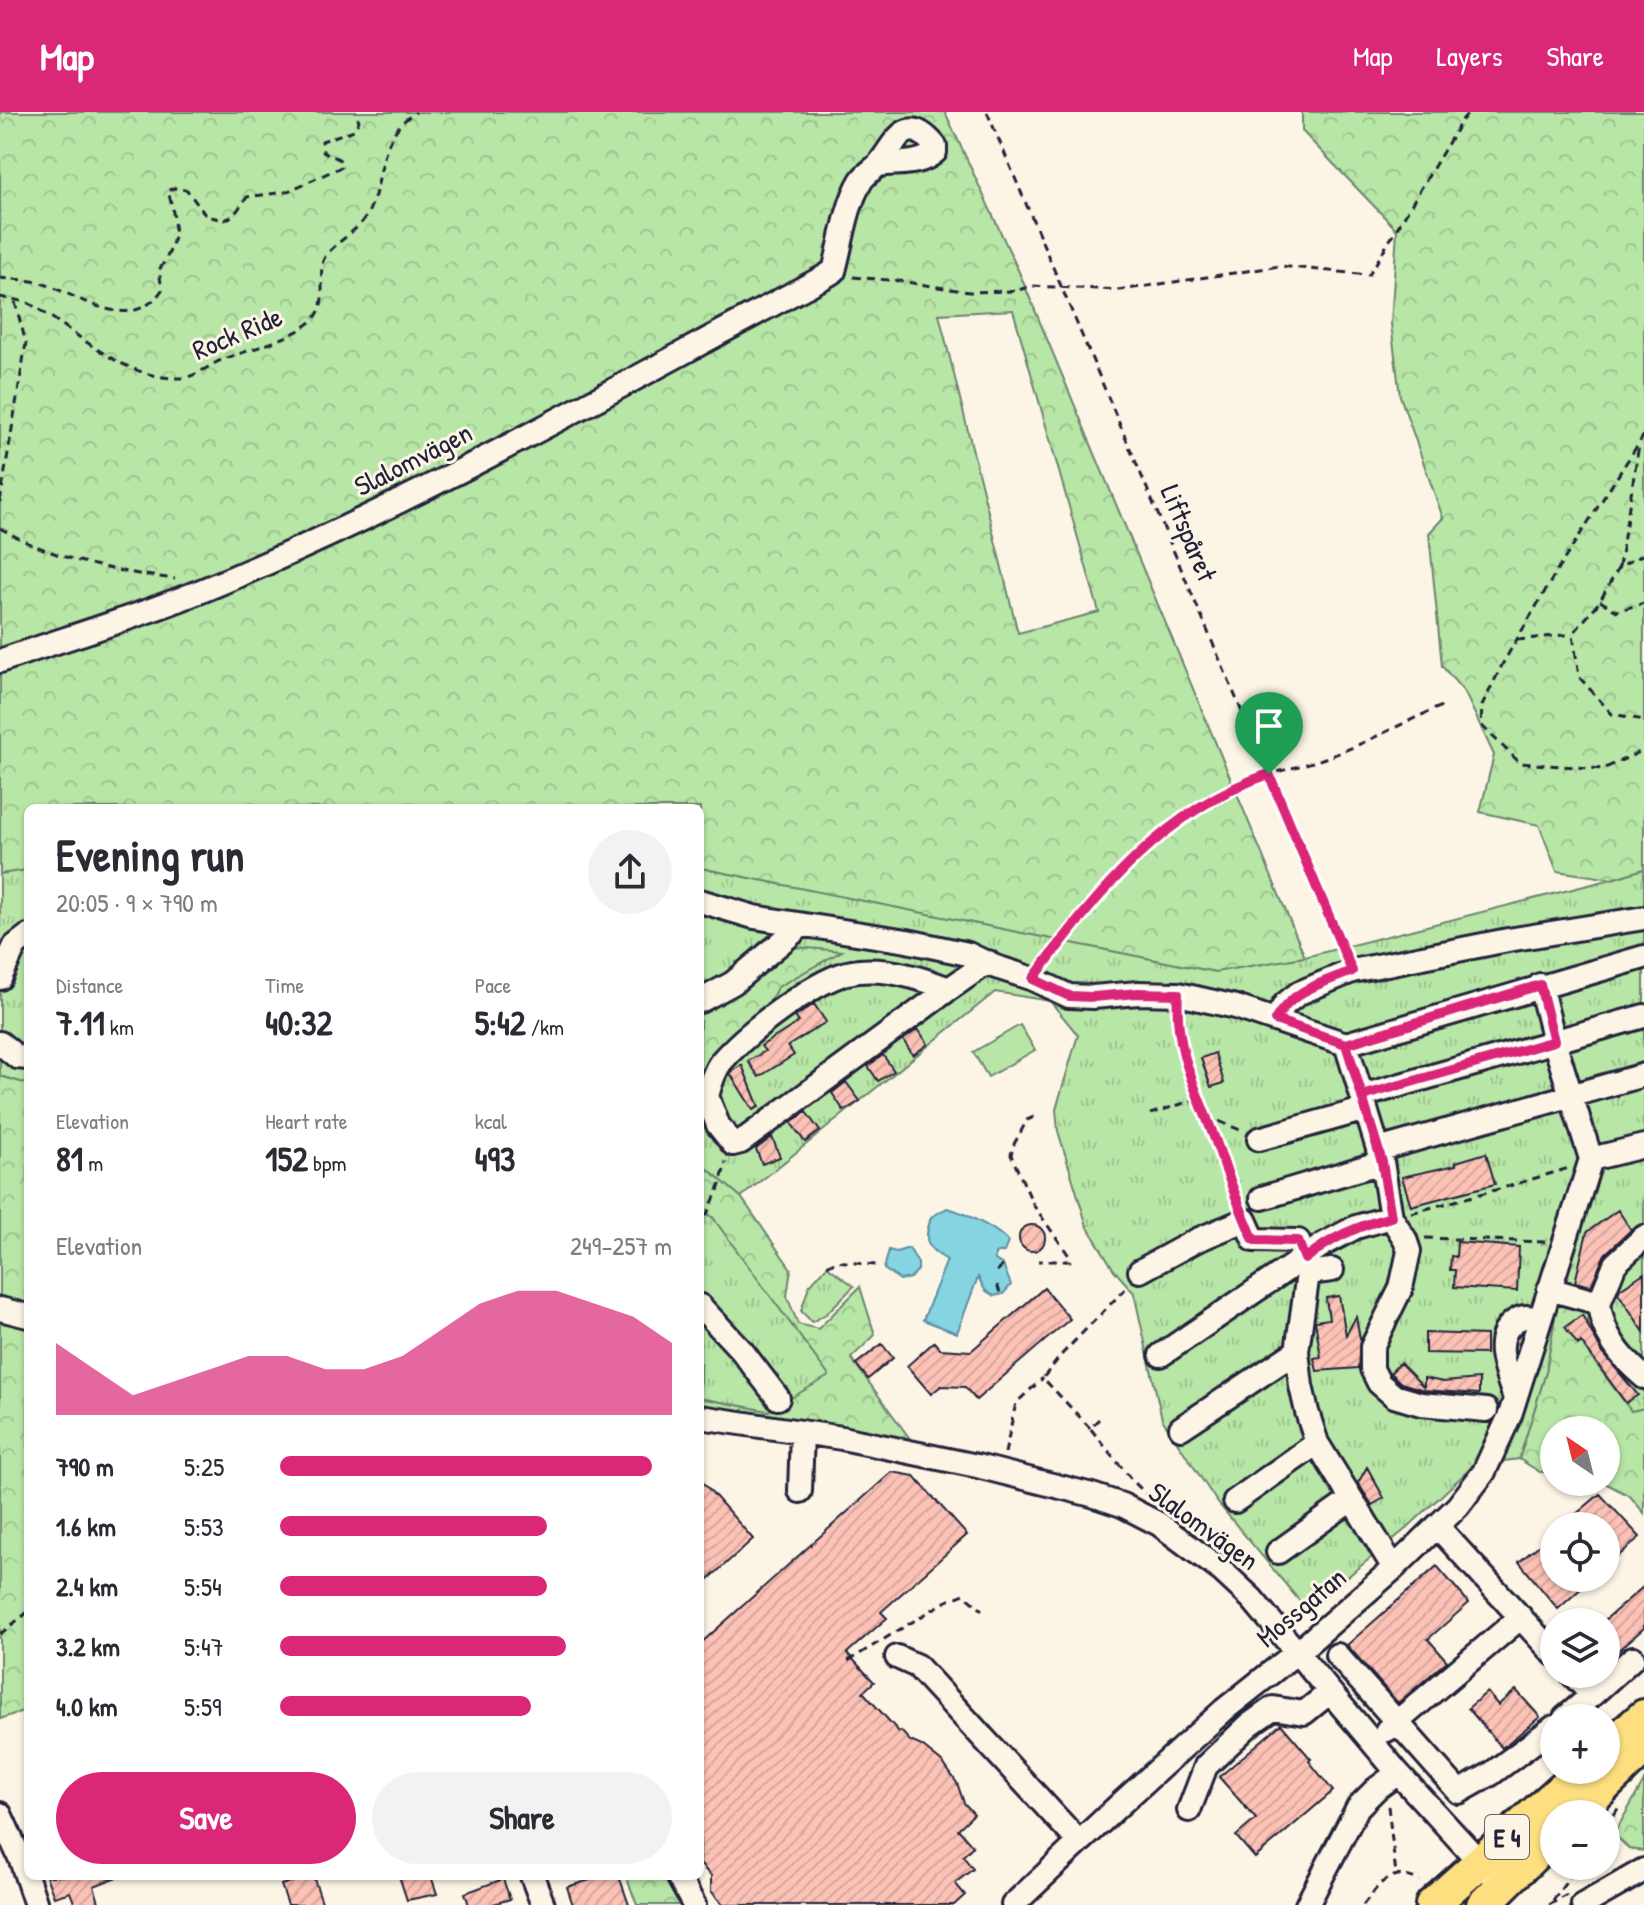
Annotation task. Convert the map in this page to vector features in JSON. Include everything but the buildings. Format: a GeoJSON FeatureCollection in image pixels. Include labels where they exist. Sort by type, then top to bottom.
{"type":"FeatureCollection","features":[{"type":"Feature","properties":{"kind":"highway"},"geometry":{"type":"LineString","coordinates":[[1620,1737],[1644,1716]]}},
{"type":"Feature","properties":{"kind":"highway"},"geometry":{"type":"LineString","coordinates":[[1590,1800],[1644,1748]]}},
{"type":"Feature","properties":{"kind":"highway","name":"E 4"},"geometry":{"type":"LineString","coordinates":[[1429,1894],[1479,1862],[1567,1784]]}},
{"type":"Feature","properties":{"kind":"highway","name":"E 4"},"geometry":{"type":"LineString","coordinates":[[1492,1895],[1540,1849]]}},
{"type":"Feature","properties":{"kind":"street"},"geometry":{"type":"LineString","coordinates":[[834,271],[862,178],[878,165]]}},
{"type":"Feature","properties":{"kind":"street","name":"Slalomvägen"},"geometry":{"type":"LineString","coordinates":[[0,661],[197,593],[328,534],[443,479],[834,271]]}},
{"type":"Feature","properties":{"kind":"street"},"geometry":{"type":"LineString","coordinates":[[704,902],[754,917],[946,949],[1033,979],[1069,996],[1178,994],[1236,1007],[1346,1044],[1644,957]]}},
{"type":"Feature","properties":{"kind":"street"},"geometry":{"type":"LineString","coordinates":[[1275,1020],[1285,1004],[1299,993],[1352,971],[1508,940],[1644,918]]}},
{"type":"Feature","properties":{"kind":"street"},"geometry":{"type":"LineString","coordinates":[[704,999],[733,983],[802,925]]}},
{"type":"Feature","properties":{"kind":"street"},"geometry":{"type":"LineString","coordinates":[[0,978],[15,946],[24,939]]}},
{"type":"Feature","properties":{"kind":"street"},"geometry":{"type":"LineString","coordinates":[[949,989],[889,972],[849,972],[827,980],[794,1000],[720,1063],[711,1083],[708,1102],[718,1125],[733,1144],[741,1142],[988,962]]}},
{"type":"Feature","properties":{"kind":"street"},"geometry":{"type":"LineString","coordinates":[[1540,985],[1591,1159],[1644,1147]]}},
{"type":"Feature","properties":{"kind":"street"},"geometry":{"type":"LineString","coordinates":[[1259,1139],[1554,1041],[1644,1016]]}},
{"type":"Feature","properties":{"kind":"street"},"geometry":{"type":"LineString","coordinates":[[0,1043],[17,1057],[24,1058]]}},
{"type":"Feature","properties":{"kind":"street"},"geometry":{"type":"LineString","coordinates":[[1346,1044],[1380,1156],[1391,1217],[1409,1251],[1401,1288],[1372,1347],[1372,1369],[1379,1383],[1394,1396],[1421,1404],[1486,1410]]}},
{"type":"Feature","properties":{"kind":"street"},"geometry":{"type":"LineString","coordinates":[[1262,1198],[1380,1156],[1644,1075]]}},
{"type":"Feature","properties":{"kind":"street","name":"Mossgatan"},"geometry":{"type":"LineString","coordinates":[[1013,1905],[1224,1710],[1394,1568],[1458,1506],[1484,1472],[1515,1399],[1591,1159]]}},
{"type":"Feature","properties":{"kind":"street"},"geometry":{"type":"LineString","coordinates":[[1161,1355],[1306,1266],[1324,1244],[1356,1227],[1391,1217]]}},
{"type":"Feature","properties":{"kind":"street"},"geometry":{"type":"LineString","coordinates":[[1140,1271],[1197,1240],[1245,1220],[1254,1240],[1298,1241],[1306,1266],[1310,1314],[1297,1351],[1301,1386],[1317,1443],[1394,1568]]}},
{"type":"Feature","properties":{"kind":"street"},"geometry":{"type":"LineString","coordinates":[[1644,1237],[1615,1264],[1599,1303],[1601,1319],[1612,1342],[1627,1363],[1644,1377]]}},
{"type":"Feature","properties":{"kind":"street"},"geometry":{"type":"LineString","coordinates":[[1306,1266],[1332,1270]]}},
{"type":"Feature","properties":{"kind":"street"},"geometry":{"type":"LineString","coordinates":[[1515,1399],[1501,1353],[1501,1339],[1508,1326],[1528,1316],[1545,1302],[1599,1303]]}},
{"type":"Feature","properties":{"kind":"street"},"geometry":{"type":"LineString","coordinates":[[0,1309],[24,1315]]}},
{"type":"Feature","properties":{"kind":"street"},"geometry":{"type":"LineString","coordinates":[[704,1310],[742,1351],[778,1398]]}},
{"type":"Feature","properties":{"kind":"street"},"geometry":{"type":"LineString","coordinates":[[1181,1428],[1297,1351]]}},
{"type":"Feature","properties":{"kind":"street","name":"Slalomvägen"},"geometry":{"type":"LineString","coordinates":[[704,1418],[802,1432],[1001,1472],[1092,1495],[1122,1505],[1159,1524],[1222,1571],[1252,1599],[1398,1773],[1479,1862],[1492,1895]]}},
{"type":"Feature","properties":{"kind":"street"},"geometry":{"type":"LineString","coordinates":[[800,1491],[802,1432]]}},
{"type":"Feature","properties":{"kind":"street"},"geometry":{"type":"LineString","coordinates":[[1235,1501],[1317,1443]]}},
{"type":"Feature","properties":{"kind":"street"},"geometry":{"type":"LineString","coordinates":[[1278,1552],[1351,1500]]}},
{"type":"Feature","properties":{"kind":"street"},"geometry":{"type":"LineString","coordinates":[[1437,1526],[1540,1638]]}},
{"type":"Feature","properties":{"kind":"street"},"geometry":{"type":"LineString","coordinates":[[1373,1743],[1521,1617]]}},
{"type":"Feature","properties":{"kind":"street"},"geometry":{"type":"LineString","coordinates":[[1337,1655],[1459,1792],[1491,1774],[1540,1737]]}},
{"type":"Feature","properties":{"kind":"street"},"geometry":{"type":"LineString","coordinates":[[897,1657],[917,1666],[1079,1842]]}},
{"type":"Feature","properties":{"kind":"street"},"geometry":{"type":"LineString","coordinates":[[1581,1704],[1633,1658]]}},
{"type":"Feature","properties":{"kind":"street"},"geometry":{"type":"LineString","coordinates":[[1585,1688],[1592,1695]]}},
{"type":"Feature","properties":{"kind":"street"},"geometry":{"type":"LineString","coordinates":[[1189,1810],[1206,1766],[1249,1725],[1273,1708],[1304,1713],[1330,1692]]}},
{"type":"Feature","properties":{"kind":"street"},"geometry":{"type":"LineString","coordinates":[[1307,1905],[1358,1807],[1398,1773]]}},
{"type":"Feature","properties":{"kind":"street"},"geometry":{"type":"LineString","coordinates":[[0,1814],[24,1856]]}},
{"type":"Feature","properties":{"kind":"street"},"geometry":{"type":"LineString","coordinates":[[0,1869],[24,1858]]}},
{"type":"Feature","properties":{"kind":"street"},"geometry":{"type":"LineString","coordinates":[[1583,1905],[1644,1870]]}},
{"type":"Feature","properties":{"kind":"street"},"geometry":{"type":"LineString","coordinates":[[30,1880],[36,1905]]}},
{"type":"Feature","properties":{"kind":"street"},"geometry":{"type":"LineString","coordinates":[[534,1880],[543,1905]]}},
{"type":"Feature","properties":{"kind":"street"},"geometry":{"type":"LineString","coordinates":[[680,1880],[694,1905]]}},
{"type":"Feature","properties":{"kind":"path"},"geometry":{"type":"LineString","coordinates":[[0,278],[39,282],[103,310],[127,312],[154,301],[162,290],[159,270],[169,256],[174,238],[176,222],[168,190],[187,190],[206,216],[225,220],[234,215],[247,197],[286,192],[341,167],[342,162],[338,158],[329,157],[323,152],[322,141],[354,130],[359,121],[356,112]]}},
{"type":"Feature","properties":{"kind":"path","name":"Rock Ride"},"geometry":{"type":"LineString","coordinates":[[0,297],[29,303],[102,354],[135,370],[172,377],[182,378],[268,343],[302,327],[318,313],[323,291],[323,261],[331,249],[347,239],[364,219],[377,193],[385,150],[395,132],[416,112]]}},
{"type":"Feature","properties":{"kind":"path","name":"Liftspåret"},"geometry":{"type":"LineString","coordinates":[[987,112],[1352,971]]}},
{"type":"Feature","properties":{"kind":"path"},"geometry":{"type":"LineString","coordinates":[[834,271],[859,279],[900,281],[969,292],[1014,291],[1033,286],[1121,290],[1280,266],[1369,275],[1469,112]]}},
{"type":"Feature","properties":{"kind":"path"},"geometry":{"type":"LineString","coordinates":[[0,502],[26,343],[15,300]]}},
{"type":"Feature","properties":{"kind":"path"},"geometry":{"type":"LineString","coordinates":[[1644,435],[1558,569],[1517,640],[1482,706],[1481,725],[1520,763],[1603,769],[1644,750]]}},
{"type":"Feature","properties":{"kind":"path"},"geometry":{"type":"LineString","coordinates":[[1517,640],[1573,634],[1600,601],[1619,567],[1639,442]]}},
{"type":"Feature","properties":{"kind":"path"},"geometry":{"type":"LineString","coordinates":[[0,528],[21,541],[93,565],[175,579]]}},
{"type":"Feature","properties":{"kind":"path"},"geometry":{"type":"LineString","coordinates":[[1619,567],[1644,554]]}},
{"type":"Feature","properties":{"kind":"path"},"geometry":{"type":"LineString","coordinates":[[1600,601],[1617,611],[1644,603]]}},
{"type":"Feature","properties":{"kind":"path"},"geometry":{"type":"LineString","coordinates":[[1573,634],[1579,677],[1612,714],[1644,720]]}},
{"type":"Feature","properties":{"kind":"path"},"geometry":{"type":"LineString","coordinates":[[1033,979],[1092,901],[1163,833],[1205,802],[1242,783],[1335,754],[1442,706]]}},
{"type":"Feature","properties":{"kind":"path"},"geometry":{"type":"LineString","coordinates":[[1178,994],[1179,1043],[1197,1099],[1245,1220]]}},
{"type":"Feature","properties":{"kind":"path"},"geometry":{"type":"LineString","coordinates":[[1150,1114],[1197,1099]]}},
{"type":"Feature","properties":{"kind":"path"},"geometry":{"type":"LineString","coordinates":[[1206,1116],[1259,1139]]}},
{"type":"Feature","properties":{"kind":"path"},"geometry":{"type":"LineString","coordinates":[[1034,1117],[1027,1120],[1011,1155],[1034,1206],[1070,1257],[1070,1261],[1038,1261]]}},
{"type":"Feature","properties":{"kind":"path"},"geometry":{"type":"LineString","coordinates":[[704,1220],[719,1188],[733,1144]]}},
{"type":"Feature","properties":{"kind":"path"},"geometry":{"type":"LineString","coordinates":[[1391,1217],[1540,1178],[1591,1159]]}},
{"type":"Feature","properties":{"kind":"path"},"geometry":{"type":"LineString","coordinates":[[1405,1239],[1429,1237],[1564,1243]]}},
{"type":"Feature","properties":{"kind":"path"},"geometry":{"type":"LineString","coordinates":[[827,1266],[836,1261],[876,1265]]}},
{"type":"Feature","properties":{"kind":"path"},"geometry":{"type":"LineString","coordinates":[[997,1271],[1003,1265]]}},
{"type":"Feature","properties":{"kind":"path"},"geometry":{"type":"LineString","coordinates":[[997,1285],[1001,1295]]}},
{"type":"Feature","properties":{"kind":"path"},"geometry":{"type":"LineString","coordinates":[[1001,1472],[1016,1403],[1120,1295]]}},
{"type":"Feature","properties":{"kind":"path"},"geometry":{"type":"LineString","coordinates":[[1043,1378],[1090,1428]]}},
{"type":"Feature","properties":{"kind":"path"},"geometry":{"type":"LineString","coordinates":[[848,1661],[945,1602],[964,1594],[982,1610]]}},
{"type":"Feature","properties":{"kind":"path"},"geometry":{"type":"LineString","coordinates":[[0,1634],[24,1615]]}},
{"type":"Feature","properties":{"kind":"path"},"geometry":{"type":"LineString","coordinates":[[1388,1806],[1396,1874]]}},
{"type":"Feature","properties":{"kind":"path"},"geometry":{"type":"LineString","coordinates":[[1396,1874],[1429,1894]]}},
{"type":"Feature","properties":{"kind":"path"},"geometry":{"type":"LineString","coordinates":[[1363,1905],[1385,1878],[1396,1874]]}},
{"type":"Feature","properties":{"kind":"path"},"geometry":{"type":"LineString","coordinates":[[1551,1904],[1567,1880]]}},
{"type":"Feature","properties":{"kind":"green space"},"geometry":{"type":"Polygon","coordinates":[[[0,112],[945,112],[1019,272],[1305,957],[1215,972],[704,869],[704,804],[24,804],[24,871],[0,874],[0,112]],[[1013,310],[939,314],[1018,633],[1099,612],[1013,310]]]}},
{"type":"Feature","properties":{"kind":"green space"},"geometry":{"type":"Polygon","coordinates":[[[1302,112],[1644,112],[1644,869],[1612,879],[1557,871],[1539,825],[1480,812],[1494,755],[1465,693],[1442,666],[1429,533],[1443,518],[1400,396],[1391,324],[1397,230],[1302,131],[1302,112]]]}},
{"type":"Feature","properties":{"kind":"green space"},"geometry":{"type":"Polygon","coordinates":[[[704,869],[1215,972],[1305,957],[1644,869],[1644,1408],[1631,1411],[1584,1348],[1588,1312],[1557,1304],[1546,1372],[1519,1459],[1474,1465],[1407,1528],[1307,1610],[1217,1502],[1162,1419],[1134,1293],[1114,1270],[1087,1226],[1058,1131],[1056,1109],[1078,1035],[1050,1001],[995,992],[741,1197],[704,1165],[704,1071],[738,1054],[778,987],[842,951],[796,947],[738,990],[704,1009],[704,869]]]}},
{"type":"Feature","properties":{"kind":"green space"},"geometry":{"type":"Polygon","coordinates":[[[24,871],[24,1083],[0,1076],[0,874],[24,871]]]}},
{"type":"Feature","properties":{"kind":"green space"},"geometry":{"type":"Polygon","coordinates":[[[796,947],[844,950],[778,987],[738,1054],[704,1071],[704,1009],[738,990],[796,947]]]}},
{"type":"Feature","properties":{"kind":"green space"},"geometry":{"type":"Polygon","coordinates":[[[1020,1025],[1035,1050],[988,1077],[973,1052],[1020,1025]]]}},
{"type":"Feature","properties":{"kind":"green space"},"geometry":{"type":"Polygon","coordinates":[[[0,1076],[24,1083],[24,1710],[0,1719],[0,1076]]]}},
{"type":"Feature","properties":{"kind":"green space"},"geometry":{"type":"Polygon","coordinates":[[[704,1165],[741,1197],[791,1269],[787,1296],[798,1324],[818,1329],[860,1287],[875,1335],[851,1358],[922,1455],[704,1418],[704,1399],[768,1411],[713,1218],[704,1210],[704,1165]]]}},
{"type":"Feature","properties":{"kind":"green space"},"geometry":{"type":"Polygon","coordinates":[[[704,1210],[713,1218],[829,1376],[768,1411],[704,1399],[704,1210]]]}},
{"type":"Feature","properties":{"kind":"green space"},"geometry":{"type":"Polygon","coordinates":[[[827,1266],[854,1286],[826,1314],[812,1322],[801,1311],[809,1286],[827,1266]]]}},
{"type":"Feature","properties":{"kind":"green space"},"geometry":{"type":"Polygon","coordinates":[[[1557,1304],[1589,1312],[1631,1411],[1644,1408],[1644,1513],[1630,1496],[1620,1491],[1620,1416],[1540,1416],[1540,1472],[1519,1459],[1546,1372],[1557,1304]]]}},
{"type":"Feature","properties":{"kind":"green space"},"geometry":{"type":"Polygon","coordinates":[[[1644,1781],[1644,1851],[1629,1849],[1620,1840],[1620,1823],[1644,1781]]]}},
{"type":"Feature","properties":{"kind":"green space"},"geometry":{"type":"Polygon","coordinates":[[[628,1880],[680,1880],[694,1905],[637,1905],[628,1880]]]}},
{"type":"Feature","properties":{"kind":"water"},"geometry":{"type":"Polygon","coordinates":[[[947,1208],[980,1222],[1008,1242],[1004,1252],[995,1254],[995,1260],[1003,1265],[1011,1285],[1003,1294],[994,1296],[985,1290],[978,1277],[957,1333],[923,1320],[947,1260],[930,1247],[927,1238],[929,1225],[931,1217],[947,1208]]]}},
{"type":"Feature","properties":{"kind":"water"},"geometry":{"type":"Polygon","coordinates":[[[909,1248],[918,1263],[918,1270],[910,1278],[900,1280],[884,1269],[889,1250],[896,1252],[909,1248]]]}},
{"type":"Feature","properties":{"kind":"route"},"geometry":{"type":"LineString","coordinates":[[1269,774],[1242,783],[1205,802],[1163,833],[1092,901],[1033,979],[1069,996],[1178,994],[1179,1043],[1235,1199],[1254,1240],[1298,1241],[1305,1259],[1339,1235],[1391,1217],[1382,1162],[1346,1044],[1540,985],[1554,1041],[1362,1096],[1346,1044],[1275,1020],[1285,1004],[1299,993],[1352,971],[1269,774]]}}]}
